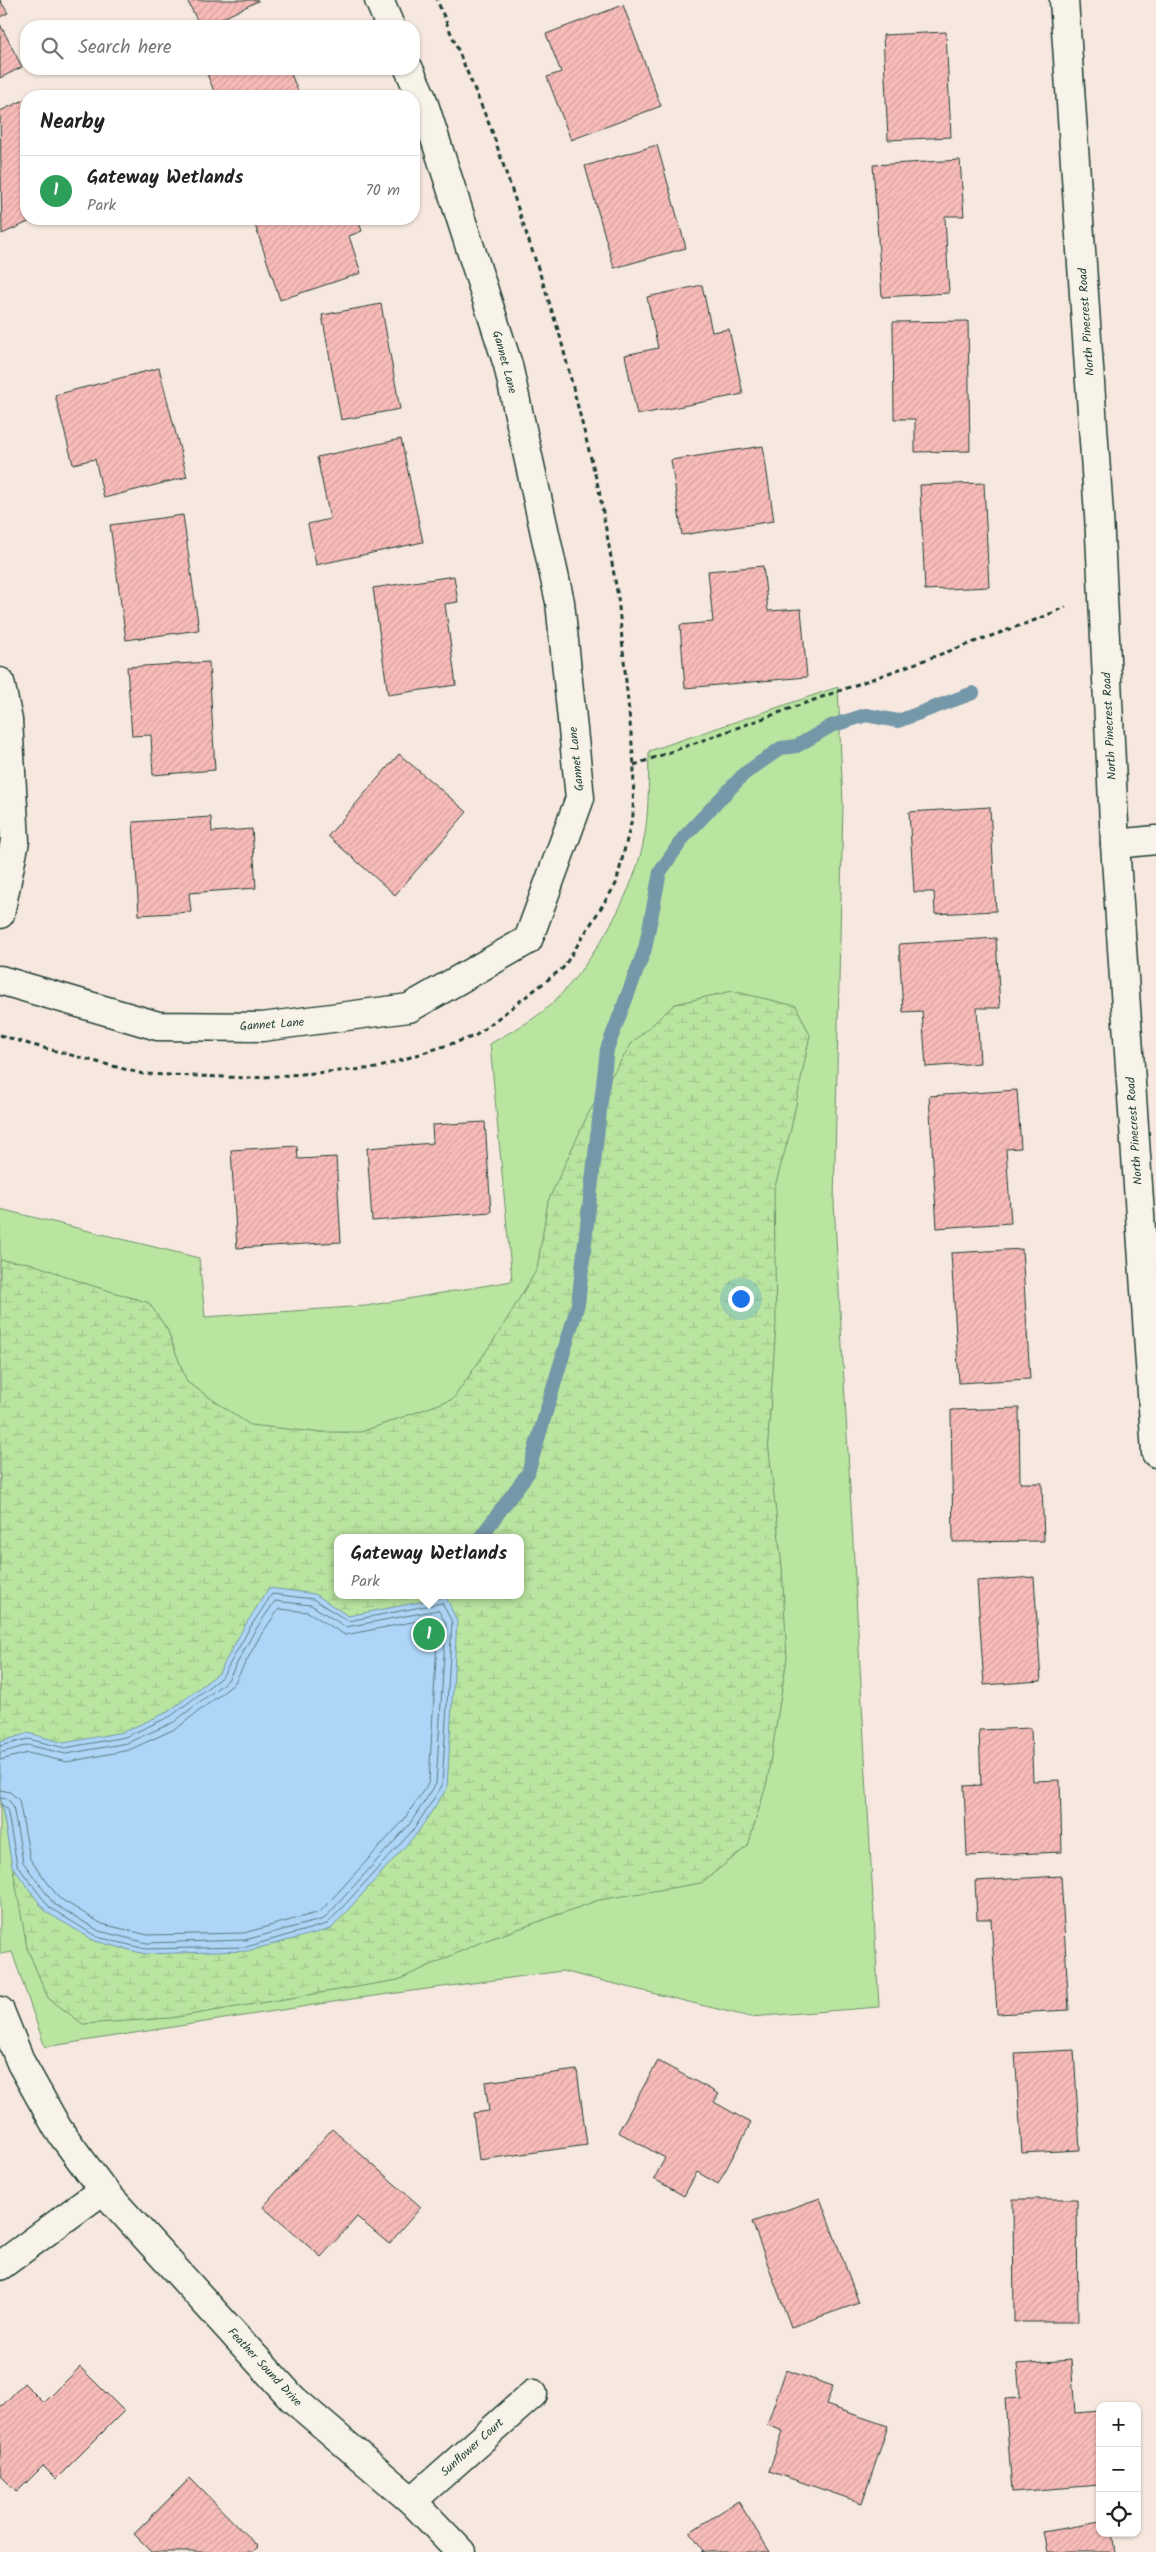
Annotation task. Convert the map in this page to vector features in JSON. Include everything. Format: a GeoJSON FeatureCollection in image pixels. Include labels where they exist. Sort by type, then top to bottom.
{"type":"FeatureCollection","features":[{"type":"Feature","properties":{"kind":"street"},"geometry":{"type":"LineString","coordinates":[[379,0],[387,20]]}},
{"type":"Feature","properties":{"kind":"street","name":"North Pinecrest Road"},"geometry":{"type":"LineString","coordinates":[[1064,0],[1103,590],[1115,844],[1156,1453]]}},
{"type":"Feature","properties":{"kind":"street","name":"Gannet Lane"},"geometry":{"type":"LineString","coordinates":[[412,75],[418,90]]}},
{"type":"Feature","properties":{"kind":"street","name":"Gannet Lane"},"geometry":{"type":"LineString","coordinates":[[0,980],[158,1026],[262,1027],[409,1008],[528,940],[580,798],[560,602],[508,365],[420,94]]}},
{"type":"Feature","properties":{"kind":"street"},"geometry":{"type":"LineString","coordinates":[[0,682],[8,720],[15,841],[0,914]]}},
{"type":"Feature","properties":{"kind":"street"},"geometry":{"type":"LineString","coordinates":[[1115,844],[1156,840]]}},
{"type":"Feature","properties":{"kind":"street","name":"Feather Sound Drive"},"geometry":{"type":"LineString","coordinates":[[0,2011],[21,2063],[58,2129],[103,2190],[293,2399],[412,2501],[461,2552]]}},
{"type":"Feature","properties":{"kind":"street"},"geometry":{"type":"LineString","coordinates":[[0,2266],[103,2190]]}},
{"type":"Feature","properties":{"kind":"street","name":"Sunflower Court"},"geometry":{"type":"LineString","coordinates":[[412,2501],[532,2394]]}},
{"type":"Feature","properties":{"kind":"path"},"geometry":{"type":"LineString","coordinates":[[0,1034],[29,1044],[143,1074],[252,1078],[377,1068],[475,1036],[563,968],[616,884],[633,815],[634,765],[618,597],[599,490],[560,336],[492,131],[437,0]]}},
{"type":"Feature","properties":{"kind":"path"},"geometry":{"type":"LineString","coordinates":[[634,765],[1038,619],[1103,590]]}},
{"type":"Feature","properties":{"kind":"green space"},"geometry":{"type":"Polygon","coordinates":[[[838,687],[843,804],[834,1202],[879,2007],[750,2017],[562,1971],[352,1999],[45,2047],[12,1952],[0,1954],[0,1209],[199,1258],[205,1317],[366,1306],[512,1281],[490,1044],[520,1027],[548,1007],[576,977],[589,959],[614,919],[633,879],[643,847],[648,806],[649,751],[838,687]]]}},
{"type":"Feature","properties":{"kind":"green space"},"geometry":{"type":"Polygon","coordinates":[[[732,991],[796,1006],[810,1035],[791,1129],[774,1190],[776,1324],[768,1441],[782,1567],[787,1658],[767,1782],[748,1846],[701,1883],[599,1900],[479,1943],[398,1980],[171,2018],[83,2024],[48,1998],[27,1948],[0,1795],[0,1260],[30,1263],[84,1283],[149,1303],[167,1329],[187,1382],[250,1425],[314,1432],[361,1432],[453,1399],[498,1334],[537,1269],[548,1201],[588,1114],[632,1043],[675,1004],[732,991]]]}},
{"type":"Feature","properties":{"kind":"water"},"geometry":{"type":"Polygon","coordinates":[[[269,1588],[315,1594],[348,1616],[436,1599],[447,1599],[457,1621],[447,1788],[418,1832],[331,1929],[247,1951],[145,1954],[95,1941],[46,1912],[12,1866],[0,1795],[0,1742],[28,1733],[64,1743],[123,1732],[168,1712],[219,1673],[244,1627],[269,1588]]]}},
{"type":"Feature","properties":{"kind":"building"},"geometry":{"type":"Polygon","coordinates":[[[0,0],[8,13],[0,17],[0,0]]]}},
{"type":"Feature","properties":{"kind":"building"},"geometry":{"type":"Polygon","coordinates":[[[187,0],[258,0],[219,20],[197,20],[187,0]]]}},
{"type":"Feature","properties":{"kind":"building"},"geometry":{"type":"Polygon","coordinates":[[[623,5],[661,106],[571,140],[547,77],[561,72],[546,34],[623,5]]]}},
{"type":"Feature","properties":{"kind":"building"},"geometry":{"type":"Polygon","coordinates":[[[0,24],[20,63],[20,68],[0,78],[0,24]]]}},
{"type":"Feature","properties":{"kind":"building"},"geometry":{"type":"Polygon","coordinates":[[[946,32],[951,137],[888,140],[883,35],[946,32]]]}},
{"type":"Feature","properties":{"kind":"building"},"geometry":{"type":"Polygon","coordinates":[[[207,75],[291,75],[298,90],[214,90],[207,75]]]}},
{"type":"Feature","properties":{"kind":"building"},"geometry":{"type":"Polygon","coordinates":[[[20,102],[20,225],[22,225],[2,234],[0,111],[20,102]]]}},
{"type":"Feature","properties":{"kind":"building"},"geometry":{"type":"Polygon","coordinates":[[[657,145],[686,248],[614,268],[585,166],[657,145]]]}},
{"type":"Feature","properties":{"kind":"building"},"geometry":{"type":"Polygon","coordinates":[[[960,160],[964,216],[945,216],[949,293],[882,297],[873,165],[960,160]]]}},
{"type":"Feature","properties":{"kind":"building"},"geometry":{"type":"Polygon","coordinates":[[[255,225],[360,225],[362,231],[349,236],[361,273],[280,300],[255,225]]]}},
{"type":"Feature","properties":{"kind":"building"},"geometry":{"type":"Polygon","coordinates":[[[702,285],[712,332],[729,329],[743,394],[637,415],[625,355],[658,348],[647,297],[702,285]]]}},
{"type":"Feature","properties":{"kind":"building"},"geometry":{"type":"Polygon","coordinates":[[[381,304],[400,409],[341,420],[322,315],[381,304]]]}},
{"type":"Feature","properties":{"kind":"building"},"geometry":{"type":"Polygon","coordinates":[[[968,321],[970,451],[915,452],[915,419],[894,419],[893,322],[968,321]]]}},
{"type":"Feature","properties":{"kind":"building"},"geometry":{"type":"Polygon","coordinates":[[[159,368],[187,477],[104,498],[95,459],[73,464],[55,395],[159,368]]]}},
{"type":"Feature","properties":{"kind":"building"},"geometry":{"type":"Polygon","coordinates":[[[401,439],[423,542],[316,565],[308,524],[330,519],[317,457],[401,439]]]}},
{"type":"Feature","properties":{"kind":"building"},"geometry":{"type":"Polygon","coordinates":[[[763,446],[774,521],[682,535],[671,460],[763,446]]]}},
{"type":"Feature","properties":{"kind":"building"},"geometry":{"type":"Polygon","coordinates":[[[984,483],[989,587],[925,590],[920,485],[984,483]]]}},
{"type":"Feature","properties":{"kind":"building"},"geometry":{"type":"Polygon","coordinates":[[[183,515],[199,630],[126,640],[110,525],[183,515]]]}},
{"type":"Feature","properties":{"kind":"building"},"geometry":{"type":"Polygon","coordinates":[[[763,566],[768,611],[801,609],[807,677],[685,688],[680,625],[713,622],[708,571],[763,566]]]}},
{"type":"Feature","properties":{"kind":"building"},"geometry":{"type":"Polygon","coordinates":[[[454,576],[458,602],[445,604],[456,685],[388,695],[373,588],[454,576]]]}},
{"type":"Feature","properties":{"kind":"building"},"geometry":{"type":"Polygon","coordinates":[[[209,662],[215,770],[153,775],[151,735],[132,736],[127,667],[209,662]]]}},
{"type":"Feature","properties":{"kind":"building"},"geometry":{"type":"Polygon","coordinates":[[[399,754],[467,812],[395,895],[328,836],[399,754]]]}},
{"type":"Feature","properties":{"kind":"building"},"geometry":{"type":"Polygon","coordinates":[[[990,807],[996,911],[935,914],[934,892],[914,892],[909,812],[990,807]]]}},
{"type":"Feature","properties":{"kind":"building"},"geometry":{"type":"Polygon","coordinates":[[[211,817],[212,832],[252,829],[256,888],[189,893],[191,912],[139,915],[133,822],[211,817]]]}},
{"type":"Feature","properties":{"kind":"building"},"geometry":{"type":"Polygon","coordinates":[[[996,938],[1000,1008],[977,1008],[980,1063],[926,1067],[922,1011],[903,1012],[899,944],[996,938]]]}},
{"type":"Feature","properties":{"kind":"building"},"geometry":{"type":"Polygon","coordinates":[[[1017,1090],[1021,1148],[1006,1149],[1011,1223],[937,1228],[929,1096],[1017,1090]]]}},
{"type":"Feature","properties":{"kind":"building"},"geometry":{"type":"Polygon","coordinates":[[[485,1122],[491,1212],[372,1221],[367,1148],[433,1143],[432,1125],[485,1122]]]}},
{"type":"Feature","properties":{"kind":"building"},"geometry":{"type":"Polygon","coordinates":[[[297,1146],[298,1159],[336,1157],[341,1242],[237,1248],[231,1150],[297,1146]]]}},
{"type":"Feature","properties":{"kind":"building"},"geometry":{"type":"Polygon","coordinates":[[[1022,1249],[1030,1379],[959,1383],[951,1253],[1022,1249]]]}},
{"type":"Feature","properties":{"kind":"building"},"geometry":{"type":"Polygon","coordinates":[[[1019,1408],[1020,1483],[1042,1483],[1044,1541],[953,1542],[951,1410],[1019,1408]]]}},
{"type":"Feature","properties":{"kind":"building"},"geometry":{"type":"Polygon","coordinates":[[[1034,1577],[1041,1681],[984,1685],[977,1581],[1034,1577]]]}},
{"type":"Feature","properties":{"kind":"building"},"geometry":{"type":"Polygon","coordinates":[[[1031,1728],[1033,1781],[1060,1780],[1062,1852],[967,1856],[964,1786],[981,1785],[979,1730],[1031,1728]]]}},
{"type":"Feature","properties":{"kind":"building"},"geometry":{"type":"Polygon","coordinates":[[[1061,1876],[1069,2010],[997,2014],[991,1919],[977,1919],[975,1881],[1061,1876]]]}},
{"type":"Feature","properties":{"kind":"building"},"geometry":{"type":"Polygon","coordinates":[[[1074,2050],[1080,2150],[1022,2153],[1015,2053],[1074,2050]]]}},
{"type":"Feature","properties":{"kind":"building"},"geometry":{"type":"Polygon","coordinates":[[[658,2061],[719,2094],[714,2102],[751,2123],[718,2184],[697,2172],[684,2196],[654,2179],[665,2158],[618,2132],[658,2061]]]}},
{"type":"Feature","properties":{"kind":"building"},"geometry":{"type":"Polygon","coordinates":[[[577,2070],[587,2145],[479,2160],[473,2113],[489,2111],[485,2082],[577,2070]]]}},
{"type":"Feature","properties":{"kind":"building"},"geometry":{"type":"Polygon","coordinates":[[[332,2129],[421,2207],[389,2244],[357,2217],[321,2257],[263,2207],[332,2129]]]}},
{"type":"Feature","properties":{"kind":"building"},"geometry":{"type":"Polygon","coordinates":[[[820,2198],[859,2303],[791,2327],[752,2222],[820,2198]]]}},
{"type":"Feature","properties":{"kind":"building"},"geometry":{"type":"Polygon","coordinates":[[[1013,2199],[1077,2199],[1078,2322],[1014,2322],[1013,2199]]]}},
{"type":"Feature","properties":{"kind":"building"},"geometry":{"type":"Polygon","coordinates":[[[1071,2360],[1075,2413],[1096,2411],[1096,2485],[1012,2492],[1005,2399],[1020,2398],[1017,2364],[1071,2360]]]}},
{"type":"Feature","properties":{"kind":"building"},"geometry":{"type":"Polygon","coordinates":[[[80,2367],[124,2411],[56,2479],[43,2466],[17,2492],[0,2475],[0,2408],[24,2383],[44,2403],[80,2367]]]}},
{"type":"Feature","properties":{"kind":"building"},"geometry":{"type":"Polygon","coordinates":[[[786,2370],[833,2386],[826,2405],[888,2426],[862,2503],[769,2471],[783,2431],[767,2425],[786,2370]]]}},
{"type":"Feature","properties":{"kind":"building"},"geometry":{"type":"Polygon","coordinates":[[[190,2478],[258,2547],[252,2552],[152,2552],[134,2534],[190,2478]]]}},
{"type":"Feature","properties":{"kind":"building"},"geometry":{"type":"Polygon","coordinates":[[[738,2501],[770,2552],[701,2552],[703,2551],[690,2532],[738,2501]]]}},
{"type":"Feature","properties":{"kind":"building"},"geometry":{"type":"Polygon","coordinates":[[[1096,2523],[1096,2537],[1113,2537],[1115,2552],[1047,2552],[1043,2532],[1096,2523]]]}},
{"type":"Feature","properties":{"kind":"waterway"},"geometry":{"type":"LineString","coordinates":[[483,1534],[528,1473],[578,1304],[607,1049],[645,949],[660,872],[684,837],[744,774],[781,748],[797,746],[831,726],[866,715],[898,721],[973,693]]}},
{"type":"Feature","properties":{"kind":"place","name":"Gateway Wetlands"},"geometry":{"type":"Point","coordinates":[429,1634]}}]}
